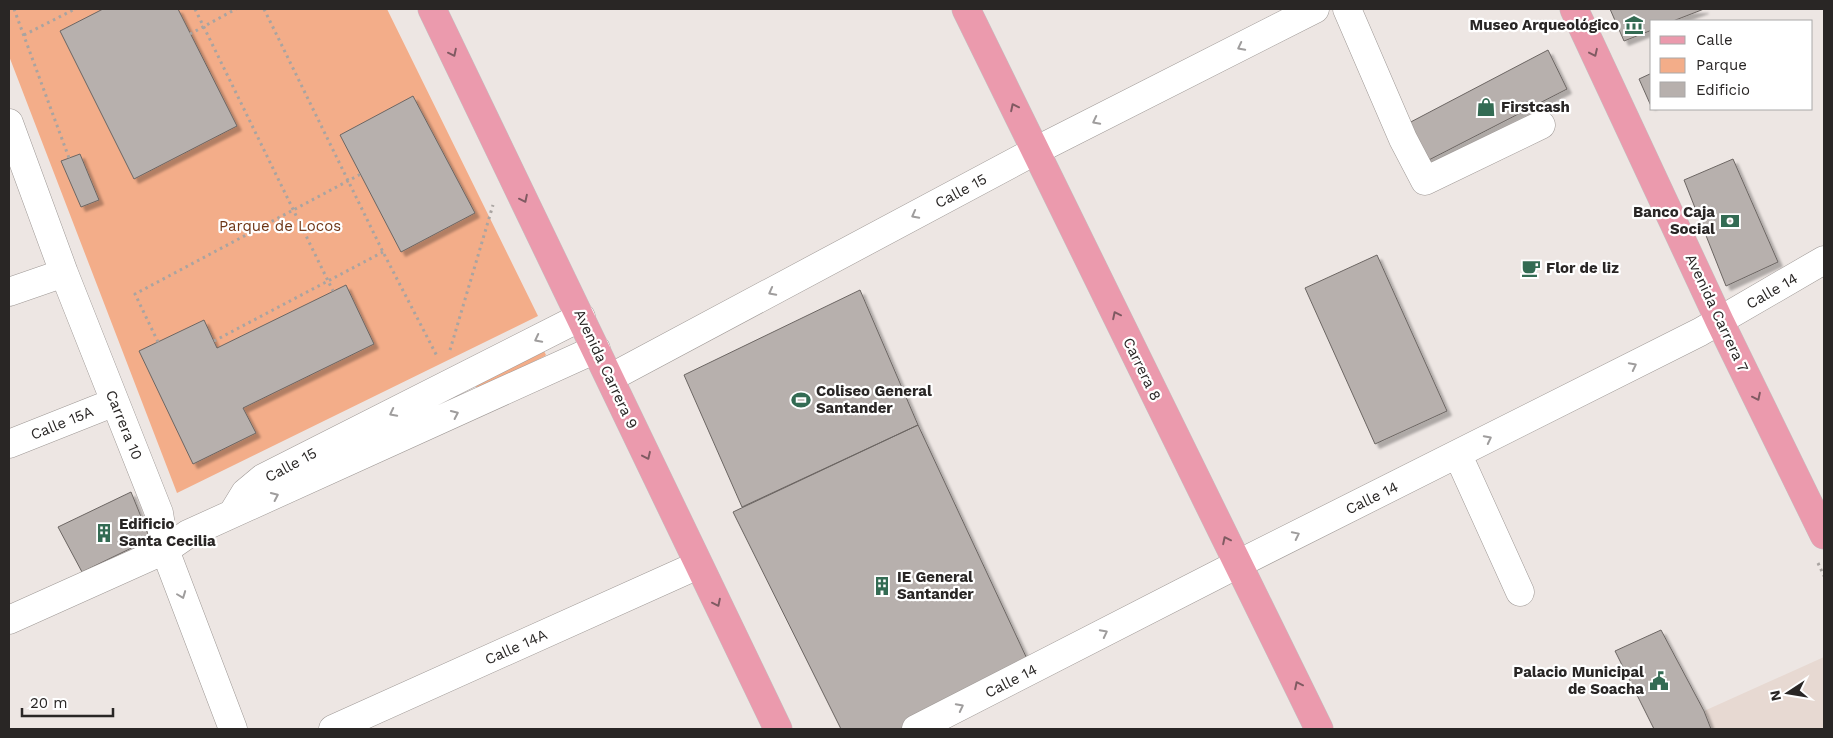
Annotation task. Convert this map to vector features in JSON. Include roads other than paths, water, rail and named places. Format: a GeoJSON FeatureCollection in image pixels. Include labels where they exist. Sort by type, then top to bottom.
{"type":"FeatureCollection","features":[{"type":"Feature","properties":{"kind":"main road","name":"Carrera 8"},"geometry":{"type":"LineString","coordinates":[[966,9],[1319,729]]}},
{"type":"Feature","properties":{"kind":"main road","name":"Avenida Carrera 7"},"geometry":{"type":"LineString","coordinates":[[1574,9],[1720,322],[1824,535]]}},
{"type":"Feature","properties":{"kind":"main road","name":"Avenida Carrera 9"},"geometry":{"type":"LineString","coordinates":[[438,11],[698,565],[778,729]]}},
{"type":"Feature","properties":{"kind":"street","name":"Calle 15"},"geometry":{"type":"LineString","coordinates":[[610,378],[1035,151],[1273,19],[1315,9]]}},
{"type":"Feature","properties":{"kind":"street"},"geometry":{"type":"LineString","coordinates":[[1347,9],[1402,139],[1425,181],[1540,125]]}},
{"type":"Feature","properties":{"kind":"street","name":"Carrera 10"},"geometry":{"type":"LineString","coordinates":[[9,123],[64,272],[159,513],[165,550],[233,729]]}},
{"type":"Feature","properties":{"kind":"street","name":"Calle 14"},"geometry":{"type":"LineString","coordinates":[[916,729],[1238,564],[1720,322],[1824,260]]}},
{"type":"Feature","properties":{"kind":"street"},"geometry":{"type":"LineString","coordinates":[[9,292],[64,272]]}},
{"type":"Feature","properties":{"kind":"street","name":"Calle 15"},"geometry":{"type":"LineString","coordinates":[[231,516],[245,493],[263,478],[581,317]]}},
{"type":"Feature","properties":{"kind":"street"},"geometry":{"type":"LineString","coordinates":[[9,620],[165,550],[188,534],[596,349]]}},
{"type":"Feature","properties":{"kind":"street","name":"Calle 15A"},"geometry":{"type":"LineString","coordinates":[[9,444],[115,402]]}},
{"type":"Feature","properties":{"kind":"street"},"geometry":{"type":"LineString","coordinates":[[1458,455],[1520,592]]}},
{"type":"Feature","properties":{"kind":"street","name":"Calle 14A"},"geometry":{"type":"LineString","coordinates":[[333,729],[698,565]]}},
{"type":"Feature","properties":{"kind":"place","name":"Museo Arqueológico"},"geometry":{"type":"Point","coordinates":[1634,25]}},
{"type":"Feature","properties":{"kind":"place","name":"Firstcash"},"geometry":{"type":"Point","coordinates":[1486,107]}},
{"type":"Feature","properties":{"kind":"place","name":"Banco Caja Social"},"geometry":{"type":"Point","coordinates":[1730,221]}},
{"type":"Feature","properties":{"kind":"place","name":"Flor de liz"},"geometry":{"type":"Point","coordinates":[1531,268]}},
{"type":"Feature","properties":{"kind":"place","name":"Coliseo General Santander"},"geometry":{"type":"Point","coordinates":[801,400]}},
{"type":"Feature","properties":{"kind":"place","name":"Edificio Santa Cecilia"},"geometry":{"type":"Point","coordinates":[104,533]}},
{"type":"Feature","properties":{"kind":"place","name":"IE General Santander"},"geometry":{"type":"Point","coordinates":[882,586]}},
{"type":"Feature","properties":{"kind":"place","name":"Palacio Municipal de Soacha"},"geometry":{"type":"Point","coordinates":[1659,681]}},
{"type":"Feature","properties":{"kind":"park label","name":"Parque de Locos"},"geometry":{"type":"Point","coordinates":[280,226]}}]}
